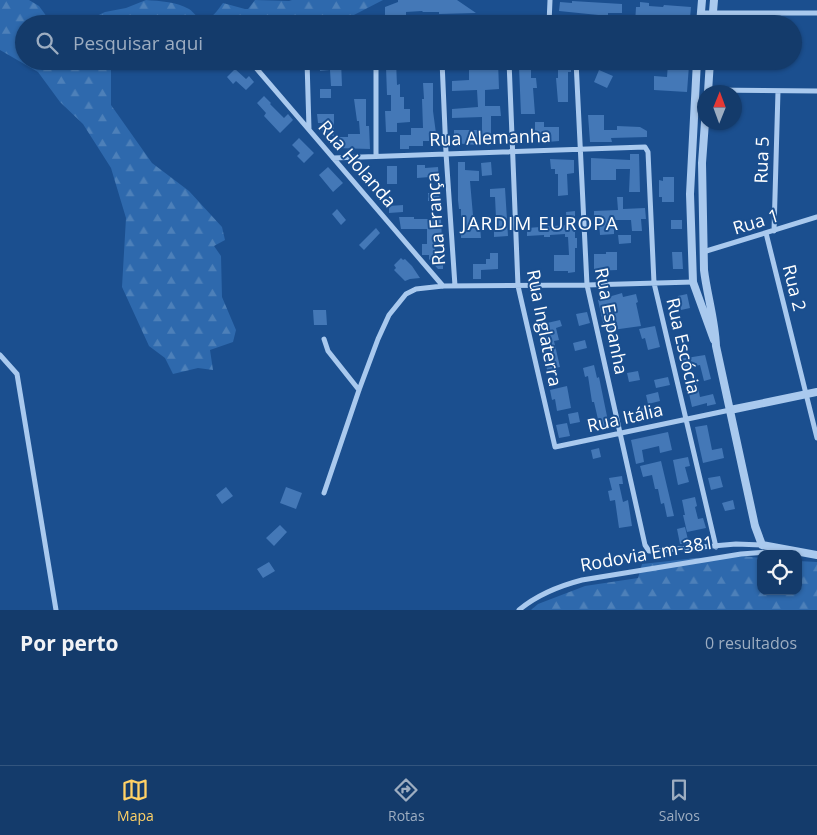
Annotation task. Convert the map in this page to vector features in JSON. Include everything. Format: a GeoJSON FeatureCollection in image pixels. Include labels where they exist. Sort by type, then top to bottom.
{"type":"FeatureCollection","features":[{"type":"Feature","properties":{"kind":"street"},"geometry":{"type":"LineString","coordinates":[[549,15],[550,0]]}},
{"type":"Feature","properties":{"kind":"street"},"geometry":{"type":"LineString","coordinates":[[702,0],[700,13],[817,12]]}},
{"type":"Feature","properties":{"kind":"street"},"geometry":{"type":"LineString","coordinates":[[713,14],[714,0]]}},
{"type":"Feature","properties":{"kind":"street","name":"Rua Holanda"},"geometry":{"type":"LineString","coordinates":[[258,70],[442,286]]}},
{"type":"Feature","properties":{"kind":"street"},"geometry":{"type":"LineString","coordinates":[[307,70],[309,129]]}},
{"type":"Feature","properties":{"kind":"street"},"geometry":{"type":"LineString","coordinates":[[376,70],[376,156]]}},
{"type":"Feature","properties":{"kind":"street","name":"Rua França"},"geometry":{"type":"LineString","coordinates":[[442,70],[455,286]]}},
{"type":"Feature","properties":{"kind":"street","name":"Rua Inglaterra"},"geometry":{"type":"LineString","coordinates":[[509,70],[518,286],[556,448]]}},
{"type":"Feature","properties":{"kind":"street","name":"Rua Espanha"},"geometry":{"type":"LineString","coordinates":[[576,70],[587,285],[645,545],[650,551],[716,546]]}},
{"type":"Feature","properties":{"kind":"street"},"geometry":{"type":"LineString","coordinates":[[697,70],[690,194],[693,282],[716,346],[755,526],[762,545],[736,544],[716,546]]}},
{"type":"Feature","properties":{"kind":"street"},"geometry":{"type":"LineString","coordinates":[[708,85],[709,70]]}},
{"type":"Feature","properties":{"kind":"street"},"geometry":{"type":"LineString","coordinates":[[742,91],[817,91]]}},
{"type":"Feature","properties":{"kind":"street","name":"Rua 5"},"geometry":{"type":"LineString","coordinates":[[774,231],[778,91]]}},
{"type":"Feature","properties":{"kind":"street"},"geometry":{"type":"LineString","coordinates":[[704,130],[702,163],[704,252],[706,286],[715,325],[716,346]]}},
{"type":"Feature","properties":{"kind":"street","name":"Rua Alemanha"},"geometry":{"type":"LineString","coordinates":[[333,158],[642,146],[646,149]]}},
{"type":"Feature","properties":{"kind":"street","name":"Rua Escócia"},"geometry":{"type":"LineString","coordinates":[[646,149],[654,283],[716,546]]}},
{"type":"Feature","properties":{"kind":"street","name":"Rua 1"},"geometry":{"type":"LineString","coordinates":[[704,252],[817,217]]}},
{"type":"Feature","properties":{"kind":"street","name":"Rua 2"},"geometry":{"type":"LineString","coordinates":[[766,233],[817,438]]}},
{"type":"Feature","properties":{"kind":"street"},"geometry":{"type":"LineString","coordinates":[[324,493],[378,339],[390,315],[406,294],[416,289],[442,286],[693,282]]}},
{"type":"Feature","properties":{"kind":"street"},"geometry":{"type":"LineString","coordinates":[[324,339],[328,351],[359,390]]}},
{"type":"Feature","properties":{"kind":"street"},"geometry":{"type":"LineString","coordinates":[[0,355],[17,374],[56,610]]}},
{"type":"Feature","properties":{"kind":"street"},"geometry":{"type":"LineString","coordinates":[[730,410],[817,392]]}},
{"type":"Feature","properties":{"kind":"street","name":"Rua Itália"},"geometry":{"type":"LineString","coordinates":[[556,448],[730,410]]}},
{"type":"Feature","properties":{"kind":"street","name":"Rodovia Em-381"},"geometry":{"type":"LineString","coordinates":[[762,545],[786,550]]}},
{"type":"Feature","properties":{"kind":"street","name":"Rodovia Em-381"},"geometry":{"type":"LineString","coordinates":[[520,610],[534,598],[560,585],[757,553]]}},
{"type":"Feature","properties":{"kind":"street","name":"Rodovia Em-381"},"geometry":{"type":"LineString","coordinates":[[802,553],[817,555]]}},
{"type":"Feature","properties":{"kind":"green space"},"geometry":{"type":"Polygon","coordinates":[[[0,0],[29,0],[39,6],[46,15],[15,15],[15,59],[0,50],[0,0]]]}},
{"type":"Feature","properties":{"kind":"green space"},"geometry":{"type":"Polygon","coordinates":[[[146,0],[168,2],[189,9],[196,15],[98,15],[126,8],[146,0]]]}},
{"type":"Feature","properties":{"kind":"green space"},"geometry":{"type":"Polygon","coordinates":[[[255,0],[383,0],[354,15],[214,15],[223,3],[248,9],[255,0]]]}},
{"type":"Feature","properties":{"kind":"green space"},"geometry":{"type":"Polygon","coordinates":[[[35,70],[111,70],[111,105],[152,163],[189,191],[222,227],[225,240],[214,246],[221,256],[222,297],[236,330],[233,342],[210,350],[213,370],[198,368],[173,374],[165,358],[149,346],[122,287],[126,218],[111,168],[83,124],[60,102],[35,70]]]}},
{"type":"Feature","properties":{"kind":"green space"},"geometry":{"type":"Polygon","coordinates":[[[743,556],[757,558],[757,595],[802,595],[802,561],[817,562],[817,610],[531,610],[538,604],[585,586],[638,578],[642,564],[696,558],[743,556]]]}},
{"type":"Feature","properties":{"kind":"building"},"geometry":{"type":"Polygon","coordinates":[[[398,0],[457,0],[476,13],[439,14],[439,12],[422,11],[406,12],[406,15],[385,15],[385,7],[398,2],[398,0]]]}},
{"type":"Feature","properties":{"kind":"building"},"geometry":{"type":"Polygon","coordinates":[[[572,1],[622,4],[622,13],[598,15],[559,11],[560,2],[572,3],[572,1]]]}},
{"type":"Feature","properties":{"kind":"building"},"geometry":{"type":"Polygon","coordinates":[[[640,2],[649,3],[649,6],[691,7],[690,15],[636,15],[636,7],[640,7],[640,2]]]}},
{"type":"Feature","properties":{"kind":"building"},"geometry":{"type":"Polygon","coordinates":[[[236,70],[246,79],[249,76],[254,82],[246,90],[236,81],[233,84],[227,77],[236,70]]]}},
{"type":"Feature","properties":{"kind":"building"},"geometry":{"type":"Polygon","coordinates":[[[330,70],[341,70],[342,86],[331,86],[330,70]]]}},
{"type":"Feature","properties":{"kind":"building"},"geometry":{"type":"Polygon","coordinates":[[[386,70],[396,70],[397,85],[400,84],[400,97],[404,97],[404,109],[410,109],[410,122],[397,123],[397,132],[386,132],[385,111],[391,111],[391,95],[387,95],[386,70]]]}},
{"type":"Feature","properties":{"kind":"building"},"geometry":{"type":"Polygon","coordinates":[[[469,70],[498,70],[499,89],[485,90],[485,106],[500,106],[501,116],[491,116],[491,137],[476,138],[476,145],[454,143],[454,130],[482,130],[482,117],[452,118],[452,109],[478,107],[477,90],[452,91],[452,81],[469,80],[469,70]]]}},
{"type":"Feature","properties":{"kind":"building"},"geometry":{"type":"Polygon","coordinates":[[[519,70],[531,70],[531,78],[536,78],[537,88],[533,88],[535,114],[521,114],[519,70]]]}},
{"type":"Feature","properties":{"kind":"building"},"geometry":{"type":"Polygon","coordinates":[[[558,70],[571,70],[571,72],[568,72],[568,102],[558,102],[556,78],[558,78],[558,70]]]}},
{"type":"Feature","properties":{"kind":"building"},"geometry":{"type":"Polygon","coordinates":[[[599,70],[613,76],[607,88],[594,82],[599,70]]]}},
{"type":"Feature","properties":{"kind":"building"},"geometry":{"type":"Polygon","coordinates":[[[668,70],[689,70],[687,92],[654,90],[654,76],[667,77],[668,70]]]}},
{"type":"Feature","properties":{"kind":"building"},"geometry":{"type":"Polygon","coordinates":[[[423,83],[433,83],[433,111],[437,141],[423,141],[423,146],[409,146],[409,149],[400,149],[400,135],[411,135],[411,128],[423,128],[423,83]]]}},
{"type":"Feature","properties":{"kind":"building"},"geometry":{"type":"Polygon","coordinates":[[[320,89],[331,89],[331,98],[320,98],[320,89]]]}},
{"type":"Feature","properties":{"kind":"building"},"geometry":{"type":"Polygon","coordinates":[[[264,96],[284,118],[288,114],[293,120],[280,133],[264,116],[266,113],[257,103],[264,96]]]}},
{"type":"Feature","properties":{"kind":"building"},"geometry":{"type":"Polygon","coordinates":[[[354,99],[366,99],[366,126],[369,126],[370,149],[336,148],[330,142],[334,137],[348,137],[348,134],[360,134],[354,99]]]}},
{"type":"Feature","properties":{"kind":"building"},"geometry":{"type":"Polygon","coordinates":[[[317,114],[334,114],[334,136],[322,136],[322,123],[318,123],[317,114]]]}},
{"type":"Feature","properties":{"kind":"building"},"geometry":{"type":"Polygon","coordinates":[[[588,115],[604,115],[604,130],[617,130],[617,126],[640,127],[647,131],[647,137],[611,138],[612,142],[590,142],[588,115]]]}},
{"type":"Feature","properties":{"kind":"building"},"geometry":{"type":"Polygon","coordinates":[[[535,122],[544,122],[544,127],[559,127],[559,141],[547,142],[547,135],[535,135],[535,122]]]}},
{"type":"Feature","properties":{"kind":"building"},"geometry":{"type":"Polygon","coordinates":[[[299,138],[314,153],[304,163],[297,156],[300,153],[292,145],[299,138]]]}},
{"type":"Feature","properties":{"kind":"building"},"geometry":{"type":"Polygon","coordinates":[[[630,154],[639,154],[640,192],[629,192],[630,169],[616,169],[616,180],[591,180],[591,158],[630,160],[630,154]]]}},
{"type":"Feature","properties":{"kind":"building"},"geometry":{"type":"Polygon","coordinates":[[[550,159],[574,160],[574,173],[567,174],[568,195],[558,196],[558,174],[555,174],[555,169],[551,169],[550,159]]]}},
{"type":"Feature","properties":{"kind":"building"},"geometry":{"type":"Polygon","coordinates":[[[458,162],[465,162],[465,170],[479,171],[479,181],[470,181],[474,227],[480,227],[481,238],[461,238],[458,162]]]}},
{"type":"Feature","properties":{"kind":"building"},"geometry":{"type":"Polygon","coordinates":[[[491,162],[492,175],[482,176],[481,163],[491,162]]]}},
{"type":"Feature","properties":{"kind":"building"},"geometry":{"type":"Polygon","coordinates":[[[417,165],[425,165],[425,168],[438,167],[439,180],[431,180],[430,177],[417,178],[417,165]]]}},
{"type":"Feature","properties":{"kind":"building"},"geometry":{"type":"Polygon","coordinates":[[[387,166],[397,166],[397,184],[387,184],[387,166]]]}},
{"type":"Feature","properties":{"kind":"building"},"geometry":{"type":"Polygon","coordinates":[[[328,167],[343,183],[333,192],[319,175],[328,167]]]}},
{"type":"Feature","properties":{"kind":"building"},"geometry":{"type":"Polygon","coordinates":[[[663,177],[674,177],[674,202],[662,202],[662,197],[659,197],[659,180],[663,181],[663,177]]]}},
{"type":"Feature","properties":{"kind":"building"},"geometry":{"type":"Polygon","coordinates":[[[505,188],[508,236],[494,237],[494,218],[496,218],[495,197],[490,197],[490,189],[505,188]]]}},
{"type":"Feature","properties":{"kind":"building"},"geometry":{"type":"Polygon","coordinates":[[[428,193],[439,193],[440,201],[428,201],[428,193]]]}},
{"type":"Feature","properties":{"kind":"building"},"geometry":{"type":"Polygon","coordinates":[[[617,197],[623,197],[623,209],[645,208],[646,219],[641,219],[642,231],[632,231],[631,220],[614,220],[614,234],[600,235],[599,221],[594,221],[594,211],[618,210],[617,197]]]}},
{"type":"Feature","properties":{"kind":"building"},"geometry":{"type":"Polygon","coordinates":[[[403,205],[403,212],[389,213],[389,206],[403,205]]]}},
{"type":"Feature","properties":{"kind":"building"},"geometry":{"type":"Polygon","coordinates":[[[337,209],[346,220],[341,225],[332,214],[337,209]]]}},
{"type":"Feature","properties":{"kind":"building"},"geometry":{"type":"Polygon","coordinates":[[[575,211],[577,248],[575,248],[575,272],[554,271],[554,255],[569,255],[568,237],[565,237],[565,234],[550,235],[550,237],[544,237],[544,235],[527,236],[527,228],[567,225],[566,212],[575,211]]]}},
{"type":"Feature","properties":{"kind":"building"},"geometry":{"type":"Polygon","coordinates":[[[399,217],[441,219],[442,240],[435,240],[435,254],[439,254],[440,258],[443,257],[443,269],[438,269],[429,259],[429,255],[422,255],[422,244],[427,244],[427,229],[401,229],[399,217]]]}},
{"type":"Feature","properties":{"kind":"building"},"geometry":{"type":"Polygon","coordinates":[[[671,220],[682,220],[682,229],[671,229],[671,220]]]}},
{"type":"Feature","properties":{"kind":"building"},"geometry":{"type":"Polygon","coordinates":[[[376,228],[380,233],[364,250],[359,245],[376,228]]]}},
{"type":"Feature","properties":{"kind":"building"},"geometry":{"type":"Polygon","coordinates":[[[618,235],[631,235],[631,243],[619,244],[618,235]]]}},
{"type":"Feature","properties":{"kind":"building"},"geometry":{"type":"Polygon","coordinates":[[[606,252],[617,252],[617,270],[594,271],[594,254],[606,254],[606,252]]]}},
{"type":"Feature","properties":{"kind":"building"},"geometry":{"type":"Polygon","coordinates":[[[672,252],[682,252],[683,269],[673,269],[672,252]]]}},
{"type":"Feature","properties":{"kind":"building"},"geometry":{"type":"Polygon","coordinates":[[[490,253],[498,253],[498,269],[481,270],[481,279],[473,279],[473,264],[486,264],[486,259],[490,259],[490,253]]]}},
{"type":"Feature","properties":{"kind":"building"},"geometry":{"type":"Polygon","coordinates":[[[401,258],[405,259],[412,266],[420,278],[405,281],[394,270],[396,268],[394,265],[401,258]]]}},
{"type":"Feature","properties":{"kind":"building"},"geometry":{"type":"Polygon","coordinates":[[[622,293],[623,297],[636,294],[641,326],[605,331],[598,300],[622,293]]]}},
{"type":"Feature","properties":{"kind":"building"},"geometry":{"type":"Polygon","coordinates":[[[687,294],[690,308],[681,310],[678,296],[687,294]]]}},
{"type":"Feature","properties":{"kind":"building"},"geometry":{"type":"Polygon","coordinates":[[[313,310],[326,310],[327,325],[314,325],[313,310]]]}},
{"type":"Feature","properties":{"kind":"building"},"geometry":{"type":"Polygon","coordinates":[[[587,312],[590,323],[579,326],[576,314],[587,312]]]}},
{"type":"Feature","properties":{"kind":"building"},"geometry":{"type":"Polygon","coordinates":[[[560,320],[562,326],[556,328],[559,340],[554,341],[560,367],[547,370],[542,339],[545,338],[544,333],[550,332],[547,323],[560,320]]]}},
{"type":"Feature","properties":{"kind":"building"},"geometry":{"type":"Polygon","coordinates":[[[655,326],[660,347],[648,350],[645,338],[642,339],[639,329],[655,326]]]}},
{"type":"Feature","properties":{"kind":"building"},"geometry":{"type":"Polygon","coordinates":[[[585,340],[587,348],[575,351],[573,343],[585,340]]]}},
{"type":"Feature","properties":{"kind":"building"},"geometry":{"type":"Polygon","coordinates":[[[705,355],[711,379],[704,381],[700,365],[682,369],[680,359],[705,355]]]}},
{"type":"Feature","properties":{"kind":"building"},"geometry":{"type":"Polygon","coordinates":[[[594,365],[597,378],[599,377],[609,426],[600,428],[594,402],[592,402],[588,376],[585,377],[583,368],[594,365]]]}},
{"type":"Feature","properties":{"kind":"building"},"geometry":{"type":"Polygon","coordinates":[[[638,371],[640,380],[629,382],[627,373],[638,371]]]}},
{"type":"Feature","properties":{"kind":"building"},"geometry":{"type":"Polygon","coordinates":[[[668,377],[670,385],[656,388],[654,380],[668,377]]]}},
{"type":"Feature","properties":{"kind":"building"},"geometry":{"type":"Polygon","coordinates":[[[697,383],[700,397],[713,394],[716,404],[707,406],[707,403],[692,407],[687,385],[697,383]]]}},
{"type":"Feature","properties":{"kind":"building"},"geometry":{"type":"Polygon","coordinates":[[[567,386],[571,408],[557,411],[555,399],[552,400],[550,390],[567,386]]]}},
{"type":"Feature","properties":{"kind":"building"},"geometry":{"type":"Polygon","coordinates":[[[658,392],[660,401],[648,404],[646,395],[658,392]]]}},
{"type":"Feature","properties":{"kind":"building"},"geometry":{"type":"Polygon","coordinates":[[[647,407],[649,417],[638,420],[636,410],[647,407]]]}},
{"type":"Feature","properties":{"kind":"building"},"geometry":{"type":"Polygon","coordinates":[[[578,412],[580,422],[570,424],[568,414],[578,412]]]}},
{"type":"Feature","properties":{"kind":"building"},"geometry":{"type":"Polygon","coordinates":[[[567,423],[570,436],[559,438],[556,425],[567,423]]]}},
{"type":"Feature","properties":{"kind":"building"},"geometry":{"type":"Polygon","coordinates":[[[707,425],[712,450],[722,448],[724,458],[703,463],[695,427],[707,425]]]}},
{"type":"Feature","properties":{"kind":"building"},"geometry":{"type":"Polygon","coordinates":[[[668,432],[672,450],[660,453],[659,446],[642,450],[644,462],[636,464],[631,440],[668,432]]]}},
{"type":"Feature","properties":{"kind":"building"},"geometry":{"type":"Polygon","coordinates":[[[599,448],[601,457],[593,459],[591,450],[599,448]]]}},
{"type":"Feature","properties":{"kind":"building"},"geometry":{"type":"Polygon","coordinates":[[[688,457],[690,466],[685,467],[689,482],[678,485],[673,460],[688,457]]]}},
{"type":"Feature","properties":{"kind":"building"},"geometry":{"type":"Polygon","coordinates":[[[661,461],[674,516],[667,517],[664,503],[661,504],[658,489],[655,489],[652,475],[643,477],[640,466],[661,461]]]}},
{"type":"Feature","properties":{"kind":"building"},"geometry":{"type":"Polygon","coordinates":[[[622,476],[623,484],[619,484],[623,502],[628,500],[632,526],[619,528],[615,500],[610,501],[608,491],[612,490],[609,478],[622,476]]]}},
{"type":"Feature","properties":{"kind":"building"},"geometry":{"type":"Polygon","coordinates":[[[720,476],[723,487],[711,490],[708,478],[720,476]]]}},
{"type":"Feature","properties":{"kind":"building"},"geometry":{"type":"Polygon","coordinates":[[[226,487],[233,496],[222,504],[216,495],[226,487]]]}},
{"type":"Feature","properties":{"kind":"building"},"geometry":{"type":"Polygon","coordinates":[[[286,487],[302,493],[296,509],[280,503],[286,487]]]}},
{"type":"Feature","properties":{"kind":"building"},"geometry":{"type":"Polygon","coordinates":[[[695,497],[698,519],[703,518],[706,528],[687,532],[682,500],[695,497]]]}},
{"type":"Feature","properties":{"kind":"building"},"geometry":{"type":"Polygon","coordinates":[[[733,500],[735,509],[725,511],[722,503],[733,500]]]}},
{"type":"Feature","properties":{"kind":"building"},"geometry":{"type":"Polygon","coordinates":[[[280,525],[287,532],[274,546],[266,538],[280,525]]]}},
{"type":"Feature","properties":{"kind":"building"},"geometry":{"type":"Polygon","coordinates":[[[685,527],[689,544],[680,544],[677,529],[685,527]]]}},
{"type":"Feature","properties":{"kind":"building"},"geometry":{"type":"Polygon","coordinates":[[[269,562],[275,571],[263,578],[257,569],[269,562]]]}},
{"type":"Feature","properties":{"kind":"district","name":"JARDIM EUROPA"},"geometry":{"type":"Point","coordinates":[540,223]}}]}
